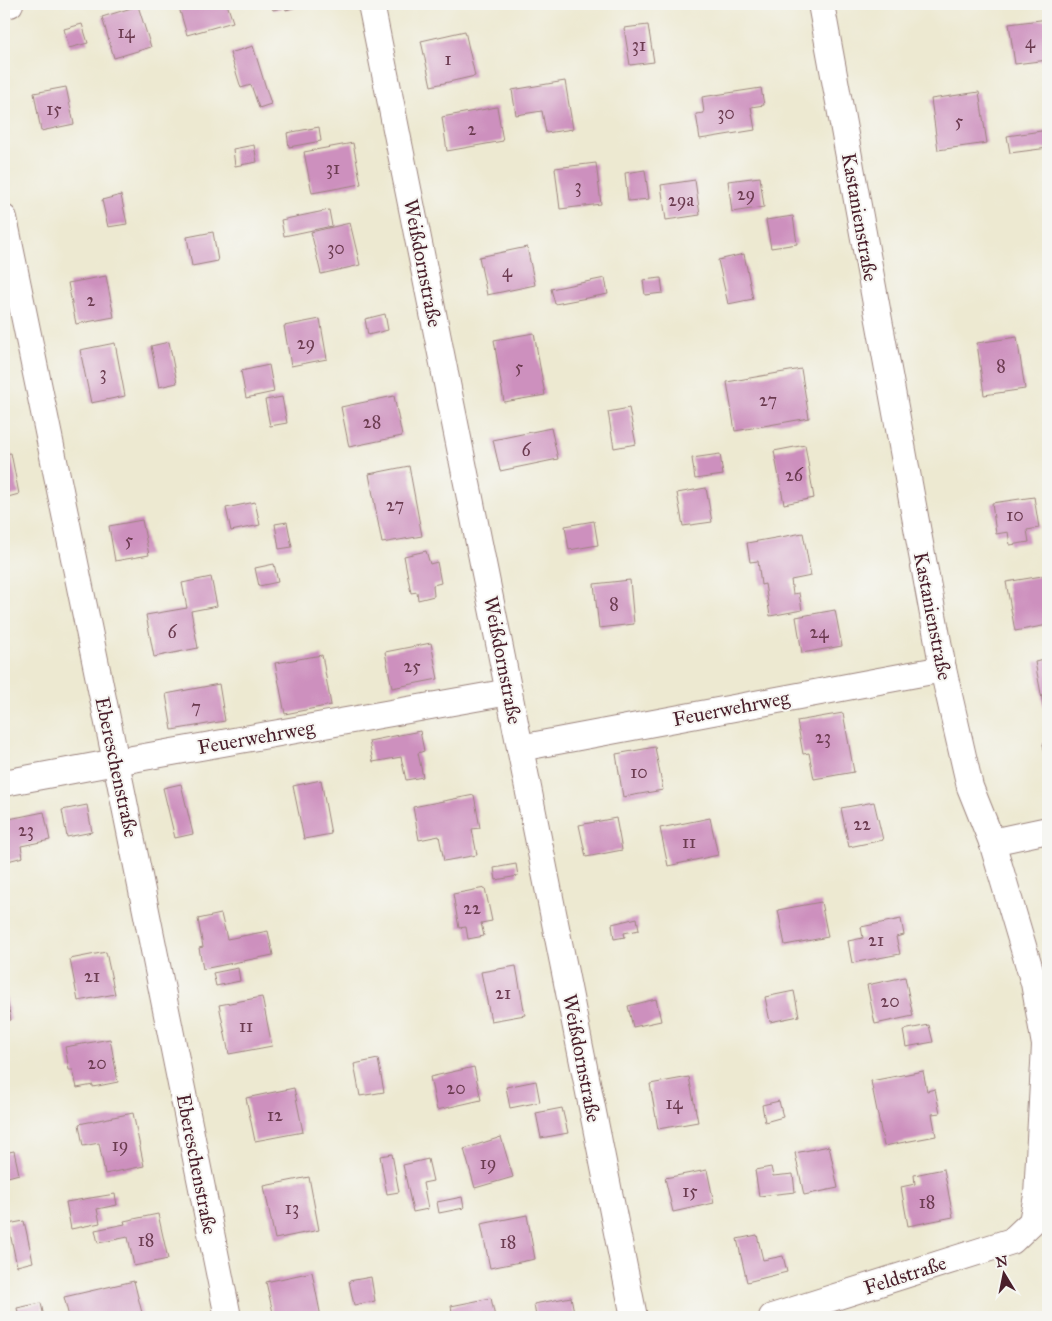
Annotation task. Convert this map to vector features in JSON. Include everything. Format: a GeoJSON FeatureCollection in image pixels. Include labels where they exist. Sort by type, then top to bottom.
{"type":"FeatureCollection","features":[{"type":"Feature","properties":{"kind":"street"},"geometry":{"type":"LineString","coordinates":[[4,6],[10,4]]}},
{"type":"Feature","properties":{"kind":"street","name":"Weißdornstraße"},"geometry":{"type":"LineString","coordinates":[[371,4],[634,1317]]}},
{"type":"Feature","properties":{"kind":"street","name":"Kastanienstraße"},"geometry":{"type":"LineString","coordinates":[[821,4],[942,669],[970,788],[992,842],[1034,983],[1045,1045],[1037,1196],[1032,1222]]}},
{"type":"Feature","properties":{"kind":"street","name":"Ebereschenstraße"},"geometry":{"type":"LineString","coordinates":[[4,218],[228,1317]]}},
{"type":"Feature","properties":{"kind":"street","name":"Feuerwehrweg"},"geometry":{"type":"LineString","coordinates":[[520,748],[942,669]]}},
{"type":"Feature","properties":{"kind":"street","name":"Feuerwehrweg"},"geometry":{"type":"LineString","coordinates":[[4,784],[116,762],[509,692]]}},
{"type":"Feature","properties":{"kind":"street"},"geometry":{"type":"LineString","coordinates":[[992,842],[1048,830]]}},
{"type":"Feature","properties":{"kind":"street","name":"Feldstraße"},"geometry":{"type":"LineString","coordinates":[[772,1317],[1012,1241],[1032,1222]]}},
{"type":"Feature","properties":{"kind":"building"},"geometry":{"type":"Polygon","coordinates":[[[178,4],[227,4],[233,22],[187,35],[178,4]]]}},
{"type":"Feature","properties":{"kind":"building"},"geometry":{"type":"Polygon","coordinates":[[[271,4],[300,4],[300,6],[286,10],[285,7],[273,10],[271,4]]]}},
{"type":"Feature","properties":{"kind":"building"},"geometry":{"type":"Polygon","coordinates":[[[138,6],[151,47],[114,58],[102,17],[138,6]]]}},
{"type":"Feature","properties":{"kind":"building"},"geometry":{"type":"Polygon","coordinates":[[[1048,19],[1048,60],[1015,64],[1009,24],[1048,19]]]}},
{"type":"Feature","properties":{"kind":"building"},"geometry":{"type":"Polygon","coordinates":[[[82,24],[88,43],[69,48],[64,29],[82,24]]]}},
{"type":"Feature","properties":{"kind":"building"},"geometry":{"type":"Polygon","coordinates":[[[648,25],[654,62],[630,65],[624,28],[648,25]]]}},
{"type":"Feature","properties":{"kind":"building"},"geometry":{"type":"Polygon","coordinates":[[[465,31],[475,76],[431,86],[421,41],[465,31]]]}},
{"type":"Feature","properties":{"kind":"building"},"geometry":{"type":"Polygon","coordinates":[[[253,46],[271,104],[259,108],[251,85],[241,88],[230,53],[253,46]]]}},
{"type":"Feature","properties":{"kind":"building"},"geometry":{"type":"Polygon","coordinates":[[[565,81],[573,129],[546,133],[542,111],[516,115],[512,90],[565,81]]]}},
{"type":"Feature","properties":{"kind":"building"},"geometry":{"type":"Polygon","coordinates":[[[66,87],[74,124],[41,131],[34,93],[66,87]]]}},
{"type":"Feature","properties":{"kind":"building"},"geometry":{"type":"Polygon","coordinates":[[[761,88],[764,105],[751,107],[755,130],[700,139],[696,114],[704,113],[702,97],[761,88]]]}},
{"type":"Feature","properties":{"kind":"building"},"geometry":{"type":"Polygon","coordinates":[[[979,92],[987,143],[938,150],[931,99],[979,92]]]}},
{"type":"Feature","properties":{"kind":"building"},"geometry":{"type":"Polygon","coordinates":[[[497,107],[503,141],[447,151],[442,117],[497,107]]]}},
{"type":"Feature","properties":{"kind":"building"},"geometry":{"type":"Polygon","coordinates":[[[319,127],[321,141],[289,147],[287,133],[319,127]]]}},
{"type":"Feature","properties":{"kind":"building"},"geometry":{"type":"Polygon","coordinates":[[[1048,130],[1048,148],[1010,153],[1007,136],[1048,130]]]}},
{"type":"Feature","properties":{"kind":"building"},"geometry":{"type":"Polygon","coordinates":[[[353,143],[361,184],[312,193],[304,152],[353,143]]]}},
{"type":"Feature","properties":{"kind":"building"},"geometry":{"type":"Polygon","coordinates":[[[254,145],[257,162],[235,166],[233,149],[254,145]]]}},
{"type":"Feature","properties":{"kind":"building"},"geometry":{"type":"Polygon","coordinates":[[[596,163],[601,204],[560,209],[555,168],[596,163]]]}},
{"type":"Feature","properties":{"kind":"building"},"geometry":{"type":"Polygon","coordinates":[[[645,170],[649,199],[628,201],[625,173],[645,170]]]}},
{"type":"Feature","properties":{"kind":"building"},"geometry":{"type":"Polygon","coordinates":[[[760,177],[764,207],[732,212],[728,181],[760,177]]]}},
{"type":"Feature","properties":{"kind":"building"},"geometry":{"type":"Polygon","coordinates":[[[695,180],[700,215],[666,220],[661,185],[695,180]]]}},
{"type":"Feature","properties":{"kind":"building"},"geometry":{"type":"Polygon","coordinates":[[[121,195],[127,224],[108,227],[102,200],[121,195]]]}},
{"type":"Feature","properties":{"kind":"building"},"geometry":{"type":"Polygon","coordinates":[[[329,210],[332,226],[284,236],[281,220],[329,210]]]}},
{"type":"Feature","properties":{"kind":"building"},"geometry":{"type":"Polygon","coordinates":[[[793,216],[797,244],[771,248],[766,220],[793,216]]]}},
{"type":"Feature","properties":{"kind":"building"},"geometry":{"type":"Polygon","coordinates":[[[350,223],[360,265],[321,274],[311,232],[350,223]]]}},
{"type":"Feature","properties":{"kind":"building"},"geometry":{"type":"Polygon","coordinates":[[[213,232],[218,261],[192,266],[187,237],[213,232]]]}},
{"type":"Feature","properties":{"kind":"building"},"geometry":{"type":"Polygon","coordinates":[[[527,247],[535,285],[487,295],[479,257],[527,247]]]}},
{"type":"Feature","properties":{"kind":"building"},"geometry":{"type":"Polygon","coordinates":[[[744,254],[753,299],[728,304],[718,260],[744,254]]]}},
{"type":"Feature","properties":{"kind":"building"},"geometry":{"type":"Polygon","coordinates":[[[106,276],[114,317],[76,324],[68,283],[106,276]]]}},
{"type":"Feature","properties":{"kind":"building"},"geometry":{"type":"Polygon","coordinates":[[[605,278],[608,294],[555,304],[551,289],[605,278]]]}},
{"type":"Feature","properties":{"kind":"building"},"geometry":{"type":"Polygon","coordinates":[[[661,278],[663,293],[645,295],[643,280],[661,278]]]}},
{"type":"Feature","properties":{"kind":"building"},"geometry":{"type":"Polygon","coordinates":[[[385,314],[388,330],[368,335],[365,319],[385,314]]]}},
{"type":"Feature","properties":{"kind":"building"},"geometry":{"type":"Polygon","coordinates":[[[320,319],[327,359],[291,366],[284,326],[320,319]]]}},
{"type":"Feature","properties":{"kind":"building"},"geometry":{"type":"Polygon","coordinates":[[[534,333],[545,395],[504,402],[494,340],[534,333]]]}},
{"type":"Feature","properties":{"kind":"building"},"geometry":{"type":"Polygon","coordinates":[[[1017,337],[1025,389],[984,395],[977,343],[1017,337]]]}},
{"type":"Feature","properties":{"kind":"building"},"geometry":{"type":"Polygon","coordinates":[[[169,342],[177,383],[159,387],[151,346],[169,342]]]}},
{"type":"Feature","properties":{"kind":"building"},"geometry":{"type":"Polygon","coordinates":[[[115,343],[125,396],[91,403],[80,350],[115,343]]]}},
{"type":"Feature","properties":{"kind":"building"},"geometry":{"type":"Polygon","coordinates":[[[269,365],[274,392],[246,398],[241,371],[269,365]]]}},
{"type":"Feature","properties":{"kind":"building"},"geometry":{"type":"Polygon","coordinates":[[[801,369],[809,418],[735,431],[727,382],[801,369]]]}},
{"type":"Feature","properties":{"kind":"building"},"geometry":{"type":"Polygon","coordinates":[[[394,396],[402,436],[349,447],[341,407],[394,396]]]}},
{"type":"Feature","properties":{"kind":"building"},"geometry":{"type":"Polygon","coordinates":[[[282,397],[287,423],[270,426],[265,400],[282,397]]]}},
{"type":"Feature","properties":{"kind":"building"},"geometry":{"type":"Polygon","coordinates":[[[629,408],[636,444],[614,448],[608,412],[629,408]]]}},
{"type":"Feature","properties":{"kind":"building"},"geometry":{"type":"Polygon","coordinates":[[[551,428],[558,459],[500,471],[493,440],[551,428]]]}},
{"type":"Feature","properties":{"kind":"building"},"geometry":{"type":"Polygon","coordinates":[[[805,445],[814,498],[784,504],[774,451],[805,445]]]}},
{"type":"Feature","properties":{"kind":"building"},"geometry":{"type":"Polygon","coordinates":[[[11,453],[19,494],[4,498],[4,454],[11,453]]]}},
{"type":"Feature","properties":{"kind":"building"},"geometry":{"type":"Polygon","coordinates":[[[720,454],[723,475],[695,479],[692,458],[720,454]]]}},
{"type":"Feature","properties":{"kind":"building"},"geometry":{"type":"Polygon","coordinates":[[[409,466],[422,536],[382,543],[369,474],[409,466]]]}},
{"type":"Feature","properties":{"kind":"building"},"geometry":{"type":"Polygon","coordinates":[[[706,488],[712,522],[683,526],[677,493],[706,488]]]}},
{"type":"Feature","properties":{"kind":"building"},"geometry":{"type":"Polygon","coordinates":[[[1034,497],[1039,528],[1027,530],[1029,542],[1010,545],[1008,532],[996,534],[992,503],[1034,497]]]}},
{"type":"Feature","properties":{"kind":"building"},"geometry":{"type":"Polygon","coordinates":[[[255,502],[260,525],[231,531],[226,508],[255,502]]]}},
{"type":"Feature","properties":{"kind":"building"},"geometry":{"type":"Polygon","coordinates":[[[142,520],[149,555],[115,561],[109,526],[142,520]]]}},
{"type":"Feature","properties":{"kind":"building"},"geometry":{"type":"Polygon","coordinates":[[[594,521],[598,545],[569,550],[565,526],[594,521]]]}},
{"type":"Feature","properties":{"kind":"building"},"geometry":{"type":"Polygon","coordinates":[[[287,522],[292,547],[279,549],[275,524],[287,522]]]}},
{"type":"Feature","properties":{"kind":"building"},"geometry":{"type":"Polygon","coordinates":[[[803,533],[811,576],[791,580],[793,594],[799,593],[802,610],[770,616],[765,584],[761,585],[758,561],[750,562],[747,543],[803,533]]]}},
{"type":"Feature","properties":{"kind":"building"},"geometry":{"type":"Polygon","coordinates":[[[426,551],[430,564],[437,562],[441,583],[433,585],[434,596],[418,600],[417,592],[411,593],[404,556],[426,551]]]}},
{"type":"Feature","properties":{"kind":"building"},"geometry":{"type":"Polygon","coordinates":[[[274,564],[278,582],[259,586],[255,568],[274,564]]]}},
{"type":"Feature","properties":{"kind":"building"},"geometry":{"type":"Polygon","coordinates":[[[1048,575],[1048,625],[1015,631],[1006,582],[1048,575]]]}},
{"type":"Feature","properties":{"kind":"building"},"geometry":{"type":"Polygon","coordinates":[[[211,577],[217,606],[191,611],[198,648],[154,657],[146,615],[187,608],[182,583],[211,577]]]}},
{"type":"Feature","properties":{"kind":"building"},"geometry":{"type":"Polygon","coordinates":[[[630,580],[634,624],[599,628],[594,584],[630,580]]]}},
{"type":"Feature","properties":{"kind":"building"},"geometry":{"type":"Polygon","coordinates":[[[835,610],[842,646],[802,653],[796,617],[835,610]]]}},
{"type":"Feature","properties":{"kind":"building"},"geometry":{"type":"Polygon","coordinates":[[[431,643],[438,679],[392,688],[385,652],[431,643]]]}},
{"type":"Feature","properties":{"kind":"building"},"geometry":{"type":"Polygon","coordinates":[[[322,655],[331,705],[285,714],[275,663],[322,655]]]}},
{"type":"Feature","properties":{"kind":"building"},"geometry":{"type":"Polygon","coordinates":[[[1048,659],[1048,714],[1045,715],[1035,662],[1048,659]]]}},
{"type":"Feature","properties":{"kind":"building"},"geometry":{"type":"Polygon","coordinates":[[[219,684],[225,721],[172,730],[166,694],[219,684]]]}},
{"type":"Feature","properties":{"kind":"building"},"geometry":{"type":"Polygon","coordinates":[[[843,713],[854,772],[814,779],[809,753],[803,754],[797,721],[843,713]]]}},
{"type":"Feature","properties":{"kind":"building"},"geometry":{"type":"Polygon","coordinates":[[[420,731],[424,751],[418,753],[423,777],[406,780],[401,757],[373,762],[369,741],[420,731]]]}},
{"type":"Feature","properties":{"kind":"building"},"geometry":{"type":"Polygon","coordinates":[[[1048,743],[1048,765],[1047,765],[1043,744],[1048,743]]]}},
{"type":"Feature","properties":{"kind":"building"},"geometry":{"type":"Polygon","coordinates":[[[655,747],[663,790],[623,797],[616,754],[655,747]]]}},
{"type":"Feature","properties":{"kind":"building"},"geometry":{"type":"Polygon","coordinates":[[[321,780],[331,834],[304,839],[293,786],[321,780]]]}},
{"type":"Feature","properties":{"kind":"building"},"geometry":{"type":"Polygon","coordinates":[[[181,784],[193,834],[175,838],[163,788],[181,784]]]}},
{"type":"Feature","properties":{"kind":"building"},"geometry":{"type":"Polygon","coordinates":[[[474,795],[480,828],[472,829],[477,855],[444,861],[439,836],[419,840],[413,807],[474,795]]]}},
{"type":"Feature","properties":{"kind":"building"},"geometry":{"type":"Polygon","coordinates":[[[874,802],[883,840],[849,847],[841,808],[874,802]]]}},
{"type":"Feature","properties":{"kind":"building"},"geometry":{"type":"Polygon","coordinates":[[[87,805],[92,832],[67,837],[62,810],[87,805]]]}},
{"type":"Feature","properties":{"kind":"building"},"geometry":{"type":"Polygon","coordinates":[[[44,812],[50,840],[21,846],[23,857],[4,862],[4,820],[44,812]]]}},
{"type":"Feature","properties":{"kind":"building"},"geometry":{"type":"Polygon","coordinates":[[[616,818],[622,850],[586,857],[579,825],[616,818]]]}},
{"type":"Feature","properties":{"kind":"building"},"geometry":{"type":"Polygon","coordinates":[[[710,818],[718,855],[668,866],[660,828],[710,818]]]}},
{"type":"Feature","properties":{"kind":"building"},"geometry":{"type":"Polygon","coordinates":[[[516,864],[518,876],[496,880],[494,868],[516,864]]]}},
{"type":"Feature","properties":{"kind":"building"},"geometry":{"type":"Polygon","coordinates":[[[485,888],[492,921],[481,923],[484,936],[468,939],[466,927],[459,928],[453,894],[485,888]]]}},
{"type":"Feature","properties":{"kind":"building"},"geometry":{"type":"Polygon","coordinates":[[[821,902],[828,937],[785,945],[778,910],[821,902]]]}},
{"type":"Feature","properties":{"kind":"building"},"geometry":{"type":"Polygon","coordinates":[[[221,914],[227,939],[268,931],[273,955],[203,969],[199,948],[203,947],[198,919],[221,914]]]}},
{"type":"Feature","properties":{"kind":"building"},"geometry":{"type":"Polygon","coordinates":[[[637,918],[639,930],[624,933],[625,937],[614,939],[612,924],[637,918]]]}},
{"type":"Feature","properties":{"kind":"building"},"geometry":{"type":"Polygon","coordinates":[[[901,919],[904,935],[896,937],[900,954],[852,963],[848,941],[863,938],[861,927],[901,919]]]}},
{"type":"Feature","properties":{"kind":"building"},"geometry":{"type":"Polygon","coordinates":[[[106,952],[115,994],[78,1001],[70,959],[106,952]]]}},
{"type":"Feature","properties":{"kind":"building"},"geometry":{"type":"Polygon","coordinates":[[[516,966],[525,1015],[491,1021],[481,972],[516,966]]]}},
{"type":"Feature","properties":{"kind":"building"},"geometry":{"type":"Polygon","coordinates":[[[238,968],[240,981],[216,986],[213,973],[238,968]]]}},
{"type":"Feature","properties":{"kind":"building"},"geometry":{"type":"Polygon","coordinates":[[[905,977],[913,1016],[875,1024],[867,985],[905,977]]]}},
{"type":"Feature","properties":{"kind":"building"},"geometry":{"type":"Polygon","coordinates":[[[794,991],[799,1016],[770,1022],[765,997],[794,991]]]}},
{"type":"Feature","properties":{"kind":"building"},"geometry":{"type":"Polygon","coordinates":[[[4,995],[6,995],[11,1020],[4,1021],[4,995]]]}},
{"type":"Feature","properties":{"kind":"building"},"geometry":{"type":"Polygon","coordinates":[[[262,997],[272,1046],[229,1054],[219,1005],[262,997]]]}},
{"type":"Feature","properties":{"kind":"building"},"geometry":{"type":"Polygon","coordinates":[[[656,999],[661,1021],[633,1027],[628,1006],[656,999]]]}},
{"type":"Feature","properties":{"kind":"building"},"geometry":{"type":"Polygon","coordinates":[[[929,1025],[933,1042],[906,1047],[903,1030],[929,1025]]]}},
{"type":"Feature","properties":{"kind":"building"},"geometry":{"type":"Polygon","coordinates":[[[110,1039],[118,1082],[77,1088],[73,1070],[69,1070],[65,1047],[110,1039]]]}},
{"type":"Feature","properties":{"kind":"building"},"geometry":{"type":"Polygon","coordinates":[[[378,1059],[384,1092],[360,1096],[354,1064],[378,1059]]]}},
{"type":"Feature","properties":{"kind":"building"},"geometry":{"type":"Polygon","coordinates":[[[474,1067],[481,1100],[437,1110],[430,1077],[474,1067]]]}},
{"type":"Feature","properties":{"kind":"building"},"geometry":{"type":"Polygon","coordinates":[[[923,1071],[927,1091],[935,1089],[940,1113],[932,1114],[936,1136],[884,1146],[871,1081],[923,1071]]]}},
{"type":"Feature","properties":{"kind":"building"},"geometry":{"type":"Polygon","coordinates":[[[689,1077],[698,1122],[658,1129],[650,1084],[689,1077]]]}},
{"type":"Feature","properties":{"kind":"building"},"geometry":{"type":"Polygon","coordinates":[[[536,1081],[540,1102],[510,1108],[506,1087],[536,1081]]]}},
{"type":"Feature","properties":{"kind":"building"},"geometry":{"type":"Polygon","coordinates":[[[294,1088],[303,1132],[255,1141],[246,1098],[294,1088]]]}},
{"type":"Feature","properties":{"kind":"building"},"geometry":{"type":"Polygon","coordinates":[[[779,1101],[783,1117],[765,1122],[762,1105],[779,1101]]]}},
{"type":"Feature","properties":{"kind":"building"},"geometry":{"type":"Polygon","coordinates":[[[562,1108],[568,1133],[541,1138],[536,1113],[562,1108]]]}},
{"type":"Feature","properties":{"kind":"building"},"geometry":{"type":"Polygon","coordinates":[[[133,1113],[144,1166],[105,1174],[99,1143],[83,1146],[79,1124],[133,1113]]]}},
{"type":"Feature","properties":{"kind":"building"},"geometry":{"type":"Polygon","coordinates":[[[501,1137],[513,1177],[475,1188],[464,1149],[501,1137]]]}},
{"type":"Feature","properties":{"kind":"building"},"geometry":{"type":"Polygon","coordinates":[[[829,1146],[838,1188],[804,1195],[795,1153],[829,1146]]]}},
{"type":"Feature","properties":{"kind":"building"},"geometry":{"type":"Polygon","coordinates":[[[14,1151],[19,1174],[4,1178],[4,1153],[14,1151]]]}},
{"type":"Feature","properties":{"kind":"building"},"geometry":{"type":"Polygon","coordinates":[[[392,1154],[399,1192],[387,1194],[380,1156],[392,1154]]]}},
{"type":"Feature","properties":{"kind":"building"},"geometry":{"type":"Polygon","coordinates":[[[428,1159],[433,1181],[423,1183],[428,1209],[413,1212],[403,1165],[428,1159]]]}},
{"type":"Feature","properties":{"kind":"building"},"geometry":{"type":"Polygon","coordinates":[[[771,1167],[773,1176],[793,1174],[795,1192],[759,1196],[755,1170],[771,1167]]]}},
{"type":"Feature","properties":{"kind":"building"},"geometry":{"type":"Polygon","coordinates":[[[944,1169],[953,1217],[908,1226],[901,1187],[915,1184],[914,1175],[944,1169]]]}},
{"type":"Feature","properties":{"kind":"building"},"geometry":{"type":"Polygon","coordinates":[[[707,1170],[714,1203],[673,1212],[665,1178],[707,1170]]]}},
{"type":"Feature","properties":{"kind":"building"},"geometry":{"type":"Polygon","coordinates":[[[309,1177],[319,1230],[275,1239],[264,1186],[309,1177]]]}},
{"type":"Feature","properties":{"kind":"building"},"geometry":{"type":"Polygon","coordinates":[[[115,1194],[117,1205],[97,1209],[100,1223],[71,1229],[66,1202],[115,1194]]]}},
{"type":"Feature","properties":{"kind":"building"},"geometry":{"type":"Polygon","coordinates":[[[462,1197],[464,1208],[439,1213],[437,1202],[462,1197]]]}},
{"type":"Feature","properties":{"kind":"building"},"geometry":{"type":"Polygon","coordinates":[[[158,1214],[168,1259],[134,1266],[128,1237],[98,1243],[95,1230],[125,1224],[124,1221],[158,1214]]]}},
{"type":"Feature","properties":{"kind":"building"},"geometry":{"type":"Polygon","coordinates":[[[527,1215],[535,1259],[490,1268],[481,1224],[527,1215]]]}},
{"type":"Feature","properties":{"kind":"building"},"geometry":{"type":"Polygon","coordinates":[[[24,1221],[33,1262],[17,1266],[8,1224],[24,1221]]]}},
{"type":"Feature","properties":{"kind":"building"},"geometry":{"type":"Polygon","coordinates":[[[757,1235],[763,1260],[783,1256],[787,1272],[747,1282],[737,1239],[757,1235]]]}},
{"type":"Feature","properties":{"kind":"building"},"geometry":{"type":"Polygon","coordinates":[[[312,1272],[321,1317],[274,1317],[266,1282],[312,1272]]]}},
{"type":"Feature","properties":{"kind":"building"},"geometry":{"type":"Polygon","coordinates":[[[371,1277],[375,1301],[354,1305],[349,1281],[371,1277]]]}},
{"type":"Feature","properties":{"kind":"building"},"geometry":{"type":"Polygon","coordinates":[[[134,1281],[143,1317],[69,1317],[64,1297],[134,1281]]]}},
{"type":"Feature","properties":{"kind":"building"},"geometry":{"type":"Polygon","coordinates":[[[571,1297],[575,1317],[536,1317],[534,1304],[571,1297]]]}},
{"type":"Feature","properties":{"kind":"building"},"geometry":{"type":"Polygon","coordinates":[[[491,1298],[495,1317],[453,1317],[451,1306],[491,1298]]]}},
{"type":"Feature","properties":{"kind":"building"},"geometry":{"type":"Polygon","coordinates":[[[41,1303],[44,1317],[19,1317],[17,1308],[41,1303]]]}}]}
